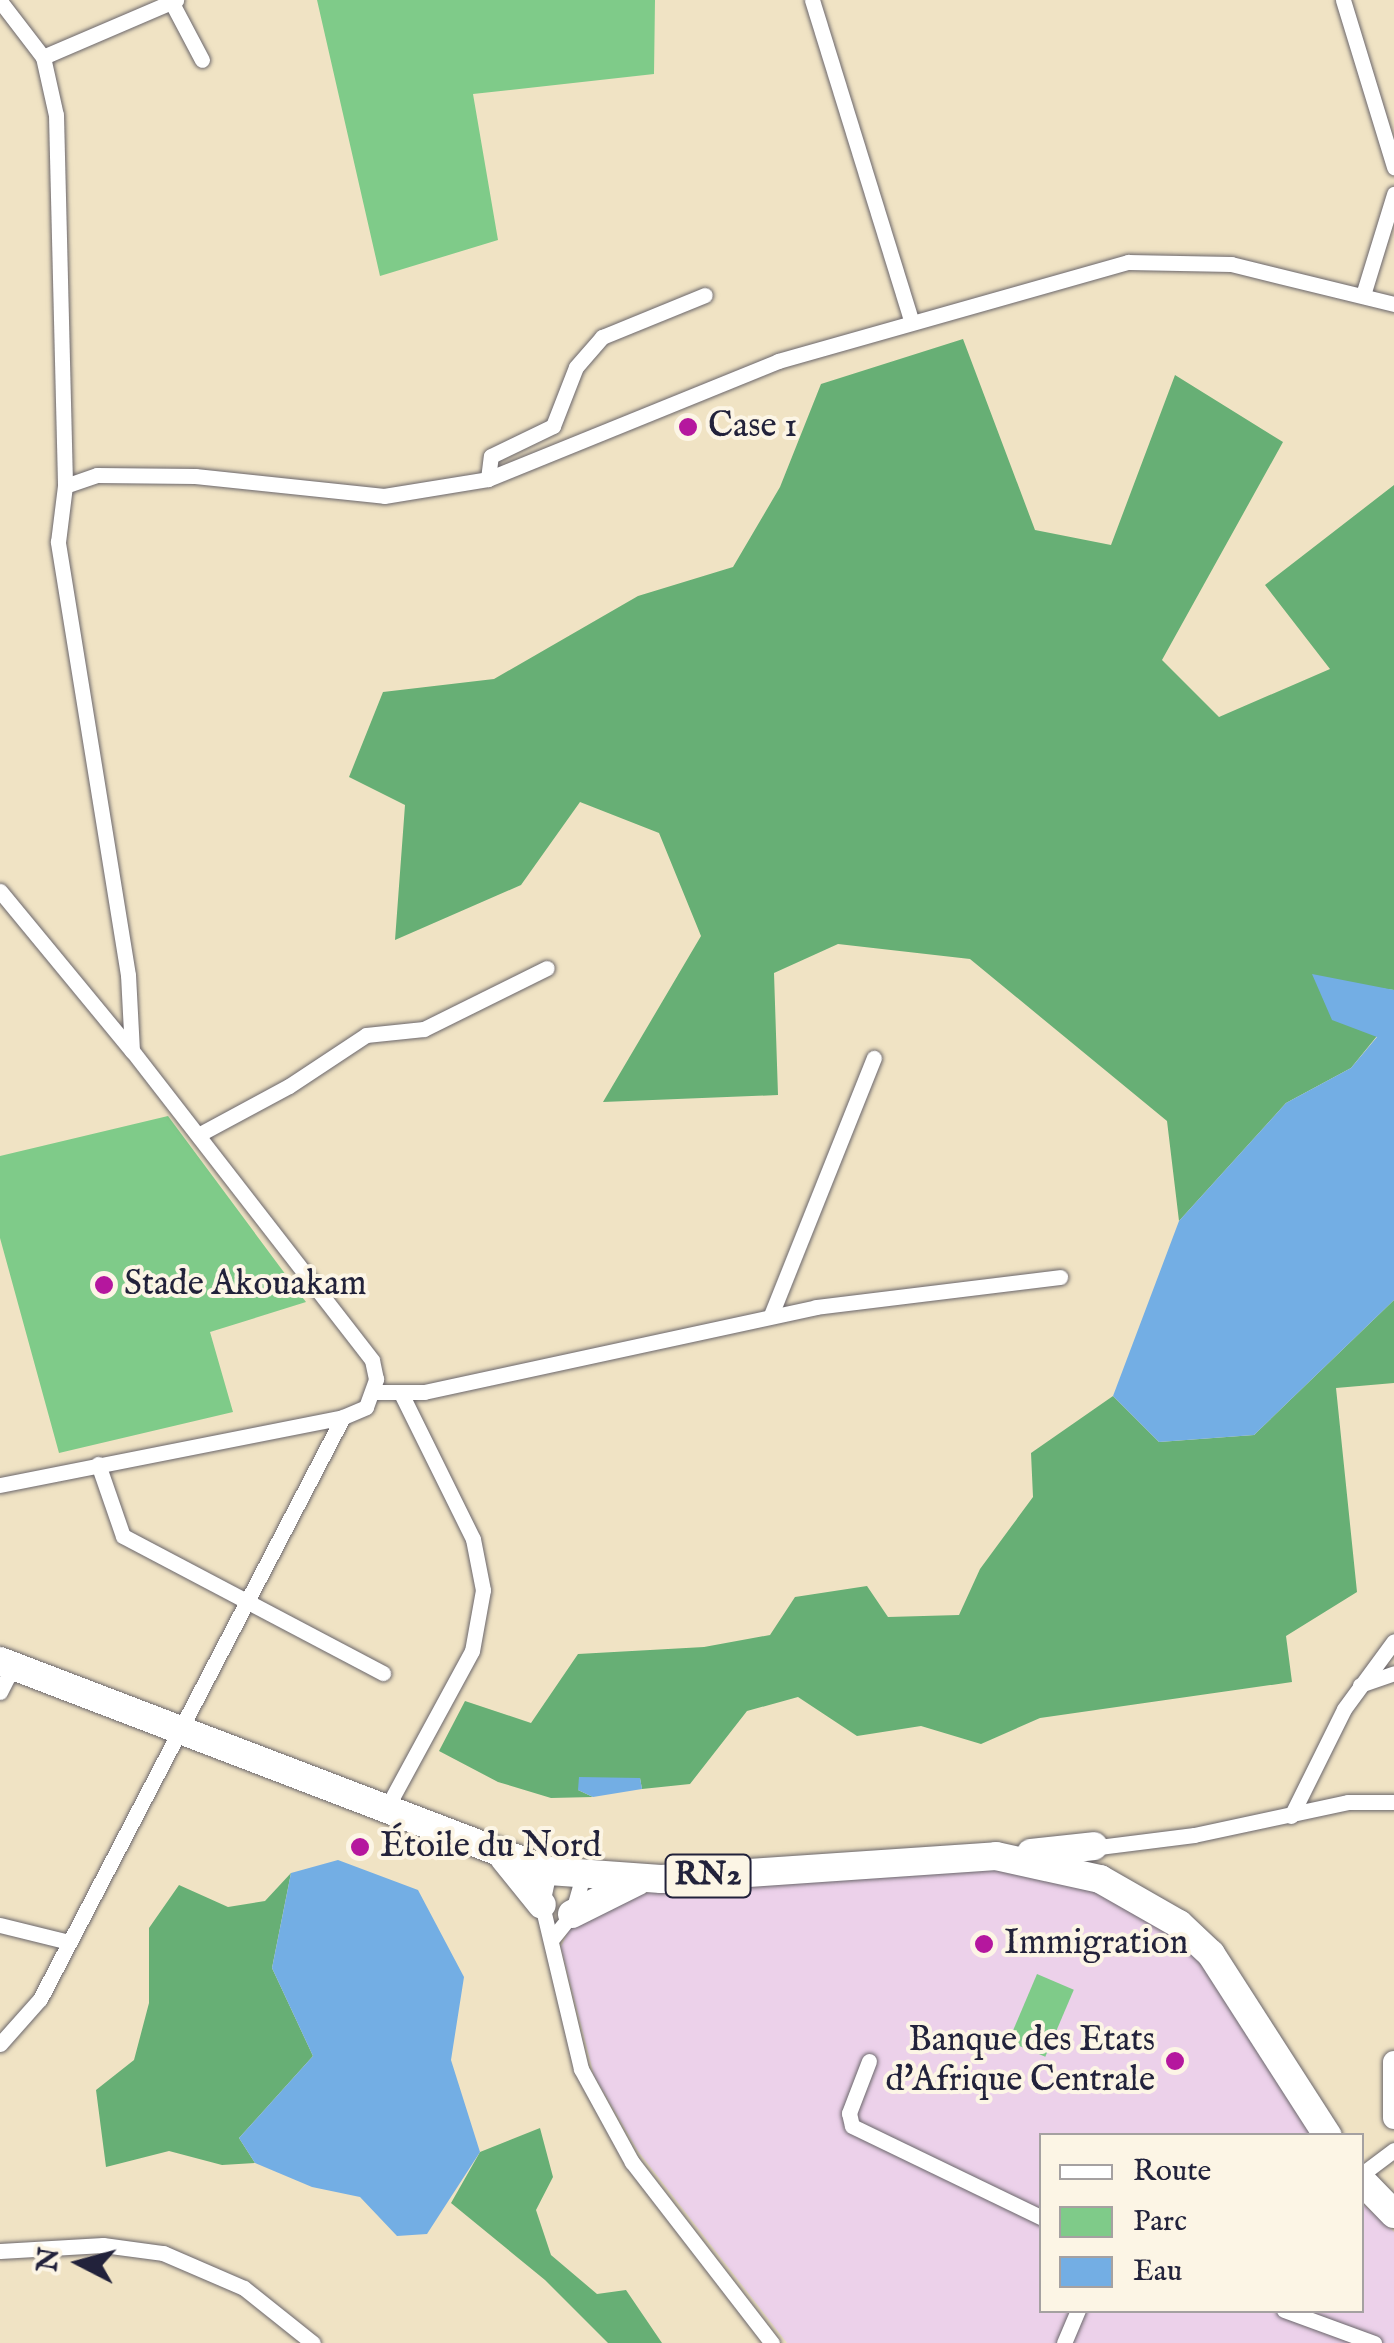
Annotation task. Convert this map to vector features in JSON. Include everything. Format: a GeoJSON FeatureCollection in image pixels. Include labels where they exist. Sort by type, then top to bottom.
{"type":"FeatureCollection","features":[{"type":"Feature","properties":{"kind":"highway","name":"RN2"},"geometry":{"type":"LineString","coordinates":[[4,1673],[180,1730],[504,1858],[549,1870],[584,1876],[643,1878],[996,1856],[1072,1870],[1116,1887],[1179,1924],[1211,1954],[1326,2133]]}},
{"type":"Feature","properties":{"kind":"highway"},"geometry":{"type":"LineString","coordinates":[[996,1856],[1104,1846],[1116,1887]]}},
{"type":"Feature","properties":{"kind":"highway"},"geometry":{"type":"LineString","coordinates":[[504,1858],[542,1904]]}},
{"type":"Feature","properties":{"kind":"highway"},"geometry":{"type":"LineString","coordinates":[[572,1914],[643,1878]]}},
{"type":"Feature","properties":{"kind":"highway"},"geometry":{"type":"LineString","coordinates":[[1364,2190],[1394,2214]]}},
{"type":"Feature","properties":{"kind":"street"},"geometry":{"type":"LineString","coordinates":[[812,0],[911,319]]}},
{"type":"Feature","properties":{"kind":"street"},"geometry":{"type":"LineString","coordinates":[[1344,0],[1394,168]]}},
{"type":"Feature","properties":{"kind":"street"},"geometry":{"type":"LineString","coordinates":[[0,2],[42,57],[62,160],[64,486],[58,542],[128,976],[132,1051]]}},
{"type":"Feature","properties":{"kind":"street"},"geometry":{"type":"LineString","coordinates":[[42,57],[175,2],[202,60]]}},
{"type":"Feature","properties":{"kind":"street"},"geometry":{"type":"LineString","coordinates":[[1363,295],[1394,194]]}},
{"type":"Feature","properties":{"kind":"street"},"geometry":{"type":"LineString","coordinates":[[64,486],[97,475],[194,476],[384,496],[488,479],[778,362],[1058,278],[1159,260],[1231,264],[1394,304]]}},
{"type":"Feature","properties":{"kind":"street"},"geometry":{"type":"LineString","coordinates":[[488,479],[491,456],[553,426],[576,367],[602,337],[705,295]]}},
{"type":"Feature","properties":{"kind":"street"},"geometry":{"type":"LineString","coordinates":[[0,891],[198,1134],[372,1360],[375,1392],[366,1406],[343,1417],[0,1485]]}},
{"type":"Feature","properties":{"kind":"street"},"geometry":{"type":"LineString","coordinates":[[198,1134],[290,1086],[366,1035],[424,1029],[547,968]]}},
{"type":"Feature","properties":{"kind":"street"},"geometry":{"type":"LineString","coordinates":[[771,1315],[874,1058]]}},
{"type":"Feature","properties":{"kind":"street"},"geometry":{"type":"LineString","coordinates":[[375,1392],[400,1394],[771,1315],[1060,1277]]}},
{"type":"Feature","properties":{"kind":"street"},"geometry":{"type":"LineString","coordinates":[[385,1811],[467,1662],[482,1590],[473,1539],[400,1394]]}},
{"type":"Feature","properties":{"kind":"street"},"geometry":{"type":"LineString","coordinates":[[0,2044],[40,1999],[343,1417]]}},
{"type":"Feature","properties":{"kind":"street"},"geometry":{"type":"LineString","coordinates":[[98,1464],[124,1536],[251,1598],[383,1673]]}},
{"type":"Feature","properties":{"kind":"street"},"geometry":{"type":"LineString","coordinates":[[1291,1816],[1360,1685],[1394,1641]]}},
{"type":"Feature","properties":{"kind":"street"},"geometry":{"type":"LineString","coordinates":[[1360,1685],[1394,1673]]}},
{"type":"Feature","properties":{"kind":"street"},"geometry":{"type":"LineString","coordinates":[[1072,1870],[1104,1846],[1291,1816],[1348,1802],[1394,1802]]}},
{"type":"Feature","properties":{"kind":"street"},"geometry":{"type":"LineString","coordinates":[[549,1870],[542,1904],[568,2029],[602,2112],[772,2343]]}},
{"type":"Feature","properties":{"kind":"street"},"geometry":{"type":"LineString","coordinates":[[551,1940],[572,1914],[584,1876]]}},
{"type":"Feature","properties":{"kind":"street"},"geometry":{"type":"LineString","coordinates":[[0,1925],[68,1942]]}},
{"type":"Feature","properties":{"kind":"street"},"geometry":{"type":"LineString","coordinates":[[870,2061],[848,2113],[852,2126],[1039,2217]]}},
{"type":"Feature","properties":{"kind":"street"},"geometry":{"type":"LineString","coordinates":[[1394,2062],[1394,2118]]}},
{"type":"Feature","properties":{"kind":"street"},"geometry":{"type":"LineString","coordinates":[[1364,2190],[1394,2150]]}},
{"type":"Feature","properties":{"kind":"street"},"geometry":{"type":"LineString","coordinates":[[0,2251],[103,2245],[163,2254],[244,2288],[313,2343]]}},
{"type":"Feature","properties":{"kind":"street"},"geometry":{"type":"LineString","coordinates":[[1064,2343],[1077,2313]]}},
{"type":"Feature","properties":{"kind":"street"},"geometry":{"type":"LineString","coordinates":[[1317,2316],[1374,2343]]}},
{"type":"Feature","properties":{"kind":"shaded area"},"geometry":{"type":"Polygon","coordinates":[[[989,1869],[1096,1889],[1144,1913],[1187,1946],[1224,1983],[1312,2133],[1039,2133],[1039,2313],[1364,2313],[1364,2205],[1394,2232],[1394,2343],[787,2343],[638,2151],[594,2075],[561,1947],[570,1928],[603,1907],[649,1892],[989,1869]]]}},
{"type":"Feature","properties":{"kind":"green space"},"geometry":{"type":"Polygon","coordinates":[[[317,0],[655,0],[654,74],[473,94],[498,240],[380,276],[317,0]]]}},
{"type":"Feature","properties":{"kind":"green space"},"geometry":{"type":"Polygon","coordinates":[[[963,339],[1035,530],[1111,545],[1175,375],[1283,442],[1162,660],[1219,717],[1330,669],[1265,585],[1394,485],[1394,990],[1379,988],[1377,1036],[1351,1068],[1286,1103],[1179,1221],[1167,1121],[970,959],[838,944],[774,973],[778,1095],[603,1102],[701,936],[659,833],[580,802],[521,885],[395,940],[405,805],[349,777],[383,692],[494,679],[638,596],[733,567],[780,487],[821,384],[963,339]]]}},
{"type":"Feature","properties":{"kind":"green space","name":"Stade Akouakam"},"geometry":{"type":"Polygon","coordinates":[[[168,1116],[306,1302],[210,1332],[233,1412],[59,1453],[0,1238],[0,1156],[168,1116]]]}},
{"type":"Feature","properties":{"kind":"green space"},"geometry":{"type":"Polygon","coordinates":[[[1394,1300],[1394,1383],[1336,1388],[1357,1592],[1286,1636],[1292,1682],[1040,1718],[981,1744],[921,1726],[857,1736],[798,1697],[747,1711],[690,1784],[642,1789],[640,1778],[578,1790],[593,1797],[551,1798],[498,1782],[439,1751],[465,1701],[531,1723],[578,1654],[704,1647],[770,1635],[795,1597],[867,1586],[888,1617],[959,1615],[980,1569],[1033,1497],[1031,1453],[1113,1396],[1159,1442],[1254,1435],[1394,1300]]]}},
{"type":"Feature","properties":{"kind":"green space"},"geometry":{"type":"Polygon","coordinates":[[[291,1873],[272,1968],[313,2056],[239,2138],[255,2163],[222,2165],[169,2151],[106,2167],[96,2090],[134,2060],[149,2003],[149,1928],[179,1885],[228,1907],[265,1901],[291,1873]]]}},
{"type":"Feature","properties":{"kind":"green space"},"geometry":{"type":"Polygon","coordinates":[[[1037,1974],[1074,1990],[1045,2057],[1008,2041],[1037,1974]]]}},
{"type":"Feature","properties":{"kind":"green space"},"geometry":{"type":"Polygon","coordinates":[[[540,2128],[553,2177],[536,2210],[551,2255],[597,2294],[626,2290],[662,2343],[608,2343],[545,2280],[451,2203],[480,2152],[540,2128]]]}},
{"type":"Feature","properties":{"kind":"water"},"geometry":{"type":"Polygon","coordinates":[[[1312,974],[1394,990],[1394,1300],[1254,1435],[1159,1442],[1113,1396],[1179,1221],[1286,1103],[1351,1068],[1377,1037],[1332,1020],[1312,974]]]}},
{"type":"Feature","properties":{"kind":"water"},"geometry":{"type":"Polygon","coordinates":[[[579,1777],[640,1778],[642,1789],[593,1797],[578,1790],[579,1777]]]}},
{"type":"Feature","properties":{"kind":"water"},"geometry":{"type":"Polygon","coordinates":[[[338,1860],[418,1890],[464,1977],[451,2060],[480,2152],[427,2234],[397,2236],[360,2197],[312,2187],[255,2163],[239,2138],[313,2056],[272,1968],[291,1873],[338,1860]]]}},
{"type":"Feature","properties":{"kind":"place","name":"Case 1"},"geometry":{"type":"Point","coordinates":[688,427]}},
{"type":"Feature","properties":{"kind":"place","name":"Stade Akouakam"},"geometry":{"type":"Point","coordinates":[104,1285]}},
{"type":"Feature","properties":{"kind":"place","name":"Étoile du Nord"},"geometry":{"type":"Point","coordinates":[360,1847]}},
{"type":"Feature","properties":{"kind":"place","name":"Immigration"},"geometry":{"type":"Point","coordinates":[984,1944]}},
{"type":"Feature","properties":{"kind":"place","name":"Banque des Etats d'Afrique Centrale"},"geometry":{"type":"Point","coordinates":[1175,2061]}}]}
